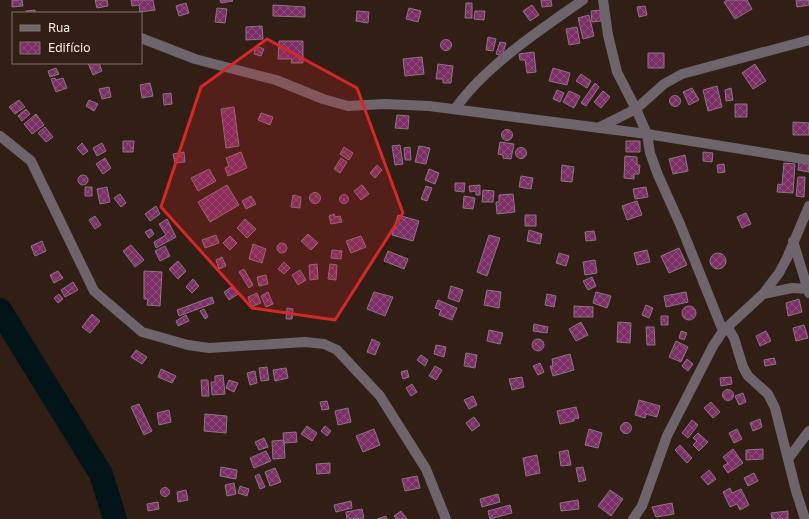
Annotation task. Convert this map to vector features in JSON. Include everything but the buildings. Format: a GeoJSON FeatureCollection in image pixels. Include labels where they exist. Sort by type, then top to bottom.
{"type":"FeatureCollection","features":[{"type":"Feature","properties":{"kind":"street"},"geometry":{"type":"LineString","coordinates":[[455,109],[473,87],[539,30],[583,0]]}},
{"type":"Feature","properties":{"kind":"street"},"geometry":{"type":"LineString","coordinates":[[603,0],[608,35],[617,72],[647,134],[650,153],[658,175],[725,329],[734,338],[743,366],[748,376],[768,394],[776,408],[805,519]]}},
{"type":"Feature","properties":{"kind":"street"},"geometry":{"type":"LineString","coordinates":[[142,38],[195,59],[276,80],[323,99],[348,106],[385,104],[455,109],[647,134],[809,160]]}},
{"type":"Feature","properties":{"kind":"street"},"geometry":{"type":"LineString","coordinates":[[598,128],[636,109],[664,84],[682,74],[809,40]]}},
{"type":"Feature","properties":{"kind":"street"},"geometry":{"type":"LineString","coordinates":[[0,136],[31,161],[94,291],[142,332],[188,345],[210,348],[305,342],[324,344],[337,350],[384,403],[426,469],[446,519]]}},
{"type":"Feature","properties":{"kind":"street"},"geometry":{"type":"LineString","coordinates":[[633,519],[642,506],[667,436],[713,346],[725,329],[763,294],[782,268],[809,206]]}},
{"type":"Feature","properties":{"kind":"street"},"geometry":{"type":"LineString","coordinates":[[763,294],[792,288],[808,291],[793,241]]}},
{"type":"Feature","properties":{"kind":"street"},"geometry":{"type":"LineString","coordinates":[[788,458],[809,431]]}},
{"type":"Feature","properties":{"kind":"highlighted area"},"geometry":{"type":"Polygon","coordinates":[[[267,39],[357,88],[403,213],[335,320],[252,308],[161,207],[201,87],[267,39]]]}},
{"type":"Feature","properties":{"kind":"waterway"},"geometry":{"type":"LineString","coordinates":[[0,310],[101,474],[115,519]]}}]}
